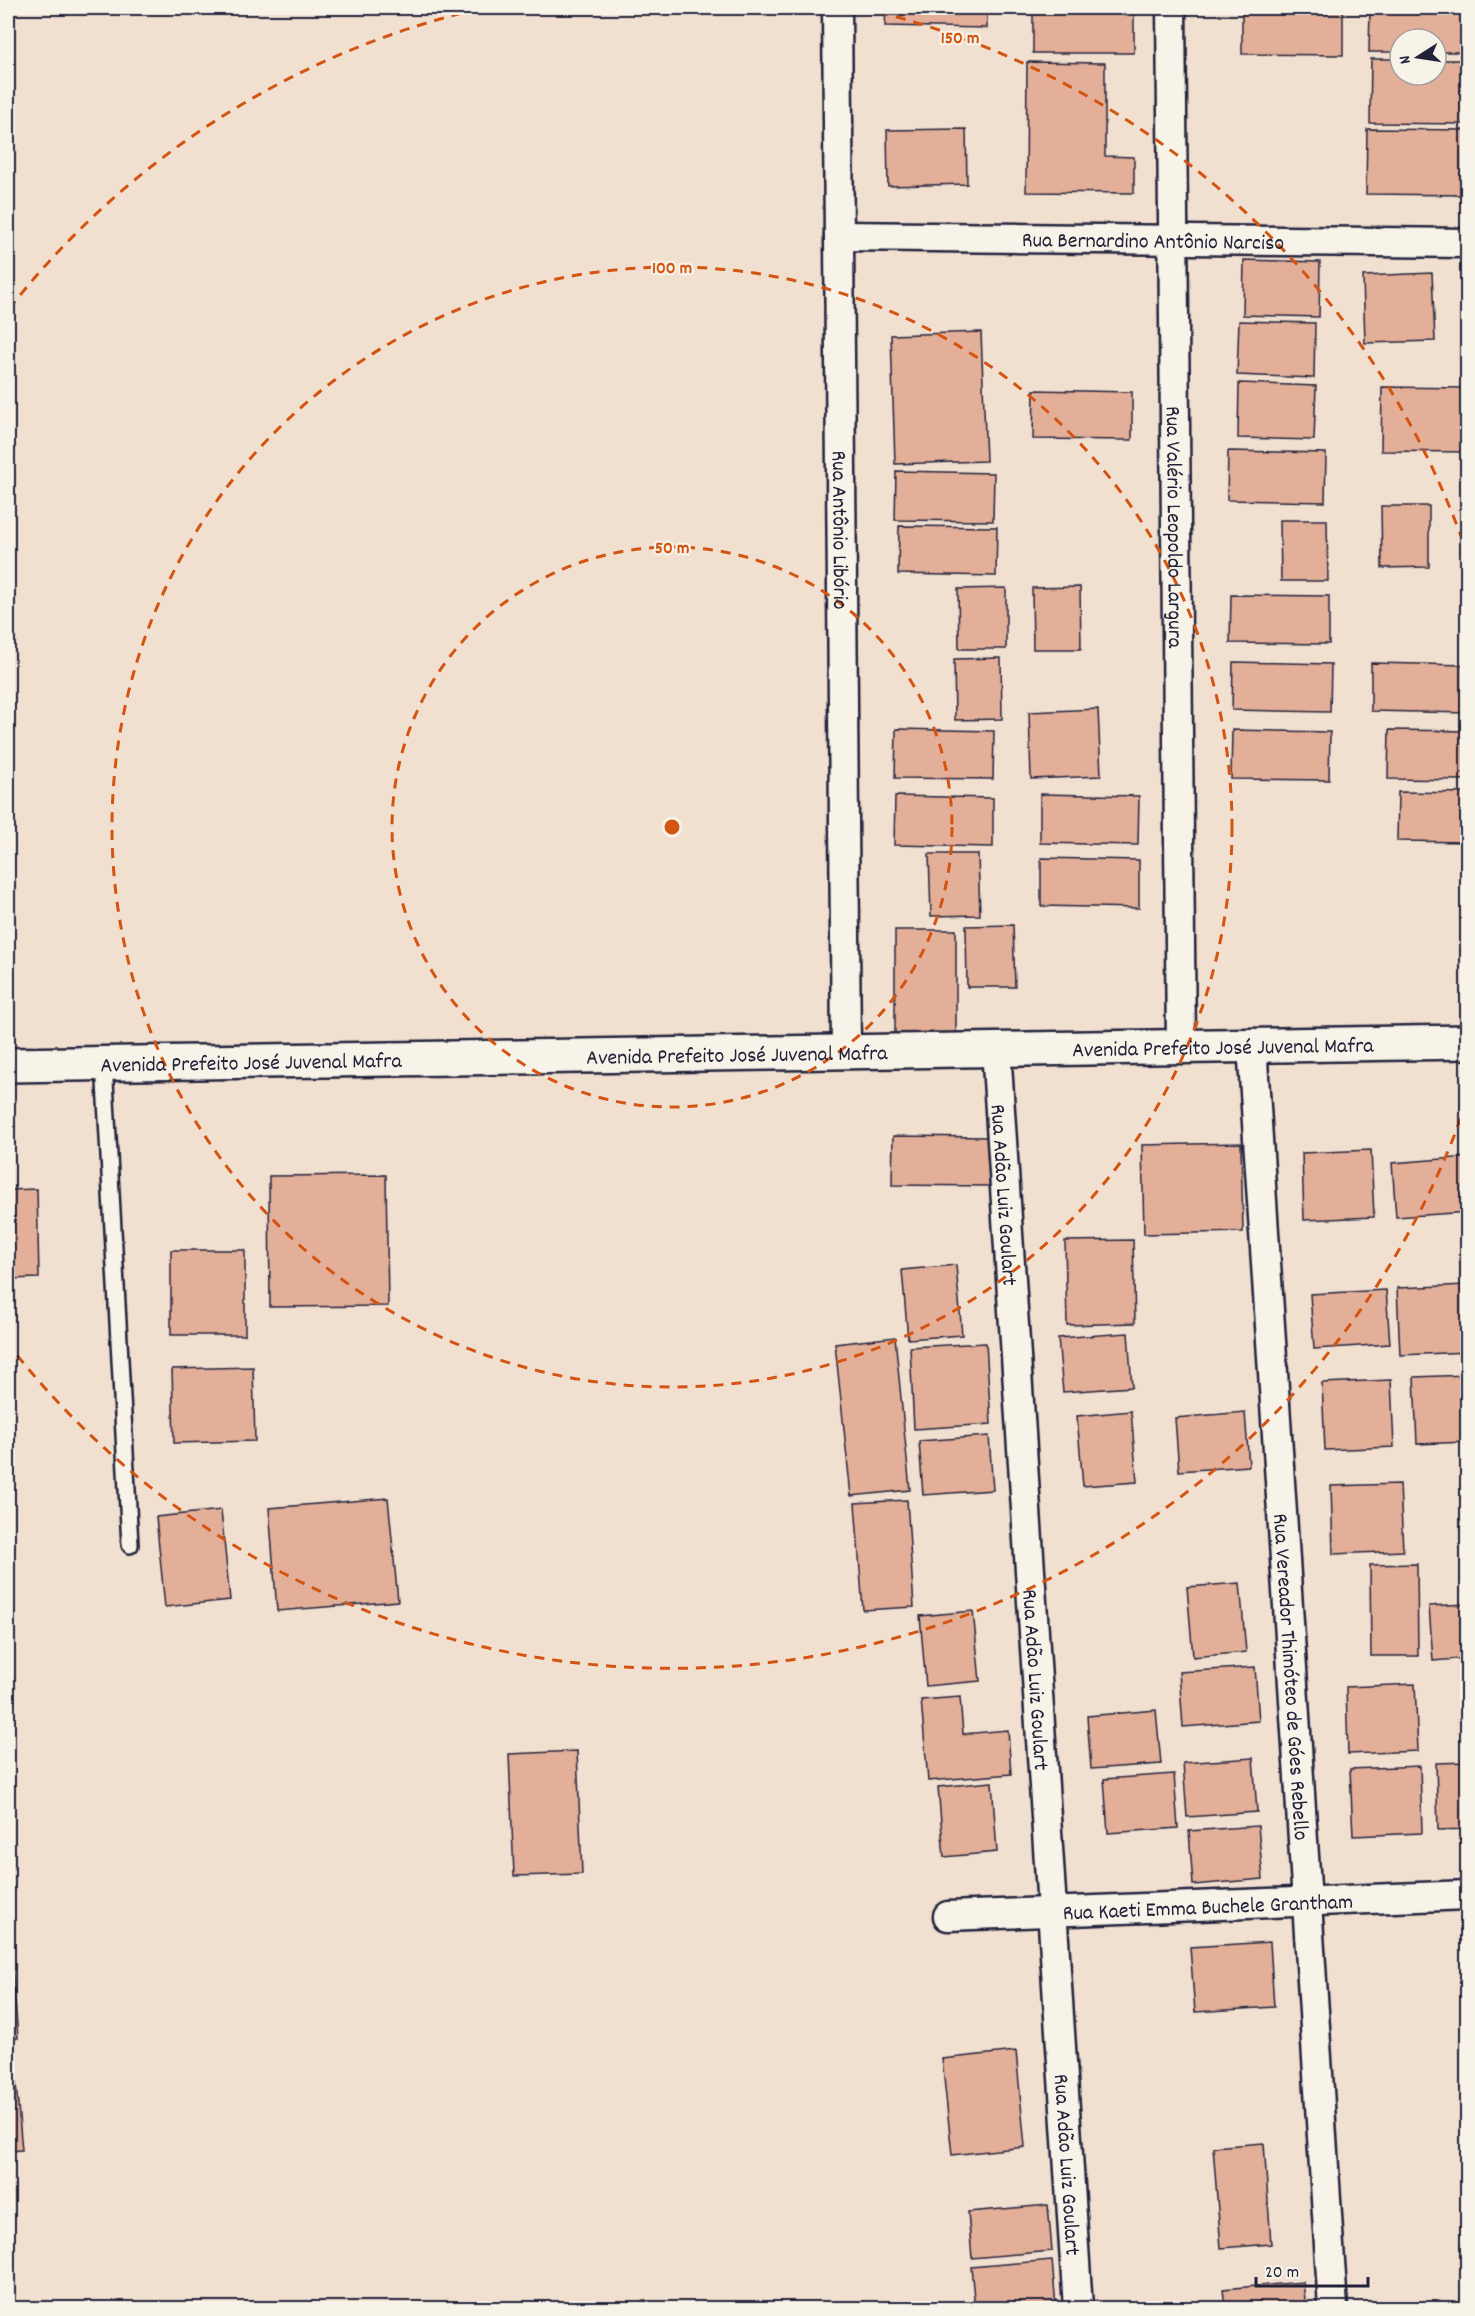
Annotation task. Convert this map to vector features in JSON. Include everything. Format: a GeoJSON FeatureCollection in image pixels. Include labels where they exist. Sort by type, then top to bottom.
{"type":"FeatureCollection","features":[{"type":"Feature","properties":{"kind":"main road","name":"Avenida Prefeito José Juvenal Mafra"},"geometry":{"type":"LineString","coordinates":[[8,1065],[1467,1042]]}},
{"type":"Feature","properties":{"kind":"street","name":"Rua Antônio Libório"},"geometry":{"type":"LineString","coordinates":[[837,8],[846,1052]]}},
{"type":"Feature","properties":{"kind":"street","name":"Rua Valério Leopoldo Largura"},"geometry":{"type":"LineString","coordinates":[[1171,8],[1181,1046]]}},
{"type":"Feature","properties":{"kind":"street","name":"Rua Bernardino Antônio Narciso"},"geometry":{"type":"LineString","coordinates":[[839,236],[1467,243]]}},
{"type":"Feature","properties":{"kind":"street","name":"Rua Vereador Thimóteo de Góes Rebello"},"geometry":{"type":"LineString","coordinates":[[1252,1046],[1333,2308]]}},
{"type":"Feature","properties":{"kind":"street","name":"Rua Adão Luiz Goulart"},"geometry":{"type":"LineString","coordinates":[[996,1049],[1078,2308]]}},
{"type":"Feature","properties":{"kind":"street","name":"Rua Kaeti Emma Buchele Grantham"},"geometry":{"type":"LineString","coordinates":[[948,1916],[1467,1895]]}},
{"type":"Feature","properties":{"kind":"lane"},"geometry":{"type":"LineString","coordinates":[[104,1063],[130,1545]]}},
{"type":"Feature","properties":{"kind":"building"},"geometry":{"type":"Polygon","coordinates":[[[886,8],[987,8],[987,28],[885,26],[886,8]]]}},
{"type":"Feature","properties":{"kind":"building"},"geometry":{"type":"Polygon","coordinates":[[[1033,8],[1134,8],[1134,53],[1033,53],[1033,8]]]}},
{"type":"Feature","properties":{"kind":"building"},"geometry":{"type":"Polygon","coordinates":[[[1242,8],[1343,8],[1343,55],[1242,54],[1242,8]]]}},
{"type":"Feature","properties":{"kind":"building"},"geometry":{"type":"Polygon","coordinates":[[[1370,8],[1468,8],[1468,52],[1448,52],[1448,27],[1388,27],[1388,52],[1369,52],[1370,8]]]}},
{"type":"Feature","properties":{"kind":"building"},"geometry":{"type":"Polygon","coordinates":[[[1371,59],[1388,59],[1388,87],[1448,87],[1448,60],[1468,60],[1468,124],[1370,123],[1371,59]]]}},
{"type":"Feature","properties":{"kind":"building"},"geometry":{"type":"Polygon","coordinates":[[[1027,62],[1105,63],[1105,156],[1134,157],[1134,193],[1026,192],[1027,62]]]}},
{"type":"Feature","properties":{"kind":"building"},"geometry":{"type":"Polygon","coordinates":[[[966,129],[967,184],[888,186],[887,130],[966,129]]]}},
{"type":"Feature","properties":{"kind":"building"},"geometry":{"type":"Polygon","coordinates":[[[1367,129],[1467,130],[1467,195],[1366,194],[1367,129]]]}},
{"type":"Feature","properties":{"kind":"building"},"geometry":{"type":"Polygon","coordinates":[[[1244,260],[1320,262],[1319,317],[1243,315],[1244,260]]]}},
{"type":"Feature","properties":{"kind":"building"},"geometry":{"type":"Polygon","coordinates":[[[1432,273],[1435,341],[1365,343],[1363,276],[1432,273]]]}},
{"type":"Feature","properties":{"kind":"building"},"geometry":{"type":"Polygon","coordinates":[[[1239,321],[1315,323],[1314,378],[1237,375],[1239,321]]]}},
{"type":"Feature","properties":{"kind":"building"},"geometry":{"type":"Polygon","coordinates":[[[981,332],[986,461],[895,464],[891,335],[981,332]]]}},
{"type":"Feature","properties":{"kind":"building"},"geometry":{"type":"Polygon","coordinates":[[[1239,383],[1316,386],[1314,440],[1238,438],[1239,383]]]}},
{"type":"Feature","properties":{"kind":"building"},"geometry":{"type":"Polygon","coordinates":[[[1382,387],[1468,388],[1468,452],[1381,451],[1382,387]]]}},
{"type":"Feature","properties":{"kind":"building"},"geometry":{"type":"Polygon","coordinates":[[[1034,390],[1132,392],[1132,440],[1033,439],[1034,390]]]}},
{"type":"Feature","properties":{"kind":"building"},"geometry":{"type":"Polygon","coordinates":[[[1228,451],[1326,453],[1325,502],[1227,500],[1228,451]]]}},
{"type":"Feature","properties":{"kind":"building"},"geometry":{"type":"Polygon","coordinates":[[[896,471],[994,473],[993,521],[895,520],[896,471]]]}},
{"type":"Feature","properties":{"kind":"building"},"geometry":{"type":"Polygon","coordinates":[[[1381,506],[1429,506],[1429,567],[1382,568],[1381,506]]]}},
{"type":"Feature","properties":{"kind":"building"},"geometry":{"type":"Polygon","coordinates":[[[1280,520],[1327,520],[1328,581],[1281,581],[1280,520]]]}},
{"type":"Feature","properties":{"kind":"building"},"geometry":{"type":"Polygon","coordinates":[[[899,526],[997,527],[996,576],[898,574],[899,526]]]}},
{"type":"Feature","properties":{"kind":"building"},"geometry":{"type":"Polygon","coordinates":[[[1080,587],[1081,649],[1033,649],[1032,588],[1080,587]]]}},
{"type":"Feature","properties":{"kind":"building"},"geometry":{"type":"Polygon","coordinates":[[[1006,588],[1006,649],[959,649],[958,589],[1006,588]]]}},
{"type":"Feature","properties":{"kind":"building"},"geometry":{"type":"Polygon","coordinates":[[[1231,595],[1329,596],[1329,644],[1230,643],[1231,595]]]}},
{"type":"Feature","properties":{"kind":"building"},"geometry":{"type":"Polygon","coordinates":[[[1001,658],[1002,719],[955,720],[954,659],[1001,658]]]}},
{"type":"Feature","properties":{"kind":"building"},"geometry":{"type":"Polygon","coordinates":[[[1233,662],[1331,664],[1330,712],[1232,710],[1233,662]]]}},
{"type":"Feature","properties":{"kind":"building"},"geometry":{"type":"Polygon","coordinates":[[[1371,663],[1468,665],[1468,713],[1371,711],[1371,663]]]}},
{"type":"Feature","properties":{"kind":"building"},"geometry":{"type":"Polygon","coordinates":[[[1098,709],[1101,776],[1031,779],[1029,712],[1098,709]]]}},
{"type":"Feature","properties":{"kind":"building"},"geometry":{"type":"Polygon","coordinates":[[[896,729],[994,731],[993,779],[895,778],[896,729]]]}},
{"type":"Feature","properties":{"kind":"building"},"geometry":{"type":"Polygon","coordinates":[[[1232,730],[1330,732],[1329,780],[1231,779],[1232,730]]]}},
{"type":"Feature","properties":{"kind":"building"},"geometry":{"type":"Polygon","coordinates":[[[1389,730],[1468,731],[1468,780],[1388,779],[1389,730]]]}},
{"type":"Feature","properties":{"kind":"building"},"geometry":{"type":"Polygon","coordinates":[[[1398,792],[1468,793],[1468,842],[1397,841],[1398,792]]]}},
{"type":"Feature","properties":{"kind":"building"},"geometry":{"type":"Polygon","coordinates":[[[1040,794],[1139,796],[1138,845],[1040,843],[1040,794]]]}},
{"type":"Feature","properties":{"kind":"building"},"geometry":{"type":"Polygon","coordinates":[[[895,796],[993,798],[993,847],[894,845],[895,796]]]}},
{"type":"Feature","properties":{"kind":"building"},"geometry":{"type":"Polygon","coordinates":[[[929,854],[978,854],[980,915],[931,916],[929,854]]]}},
{"type":"Feature","properties":{"kind":"building"},"geometry":{"type":"Polygon","coordinates":[[[1041,858],[1139,860],[1139,908],[1041,906],[1041,858]]]}},
{"type":"Feature","properties":{"kind":"building"},"geometry":{"type":"Polygon","coordinates":[[[1013,925],[1015,987],[967,987],[966,926],[1013,925]]]}},
{"type":"Feature","properties":{"kind":"building"},"geometry":{"type":"Polygon","coordinates":[[[895,930],[956,930],[956,1048],[895,1048],[895,930]]]}},
{"type":"Feature","properties":{"kind":"building"},"geometry":{"type":"Polygon","coordinates":[[[893,1136],[991,1137],[990,1186],[892,1185],[893,1136]]]}},
{"type":"Feature","properties":{"kind":"building"},"geometry":{"type":"Polygon","coordinates":[[[1241,1143],[1243,1232],[1144,1234],[1142,1145],[1241,1143]]]}},
{"type":"Feature","properties":{"kind":"building"},"geometry":{"type":"Polygon","coordinates":[[[1371,1150],[1374,1217],[1304,1220],[1302,1153],[1371,1150]]]}},
{"type":"Feature","properties":{"kind":"building"},"geometry":{"type":"Polygon","coordinates":[[[1468,1157],[1468,1212],[1396,1217],[1392,1163],[1468,1157]]]}},
{"type":"Feature","properties":{"kind":"building"},"geometry":{"type":"Polygon","coordinates":[[[386,1175],[388,1306],[270,1307],[269,1176],[386,1175]]]}},
{"type":"Feature","properties":{"kind":"building"},"geometry":{"type":"Polygon","coordinates":[[[37,1189],[39,1278],[8,1279],[8,1190],[37,1189]]]}},
{"type":"Feature","properties":{"kind":"building"},"geometry":{"type":"Polygon","coordinates":[[[1133,1240],[1135,1323],[1067,1325],[1065,1241],[1133,1240]]]}},
{"type":"Feature","properties":{"kind":"building"},"geometry":{"type":"Polygon","coordinates":[[[171,1250],[245,1250],[245,1335],[171,1335],[171,1250]]]}},
{"type":"Feature","properties":{"kind":"building"},"geometry":{"type":"Polygon","coordinates":[[[956,1265],[962,1335],[908,1339],[902,1270],[956,1265]]]}},
{"type":"Feature","properties":{"kind":"building"},"geometry":{"type":"Polygon","coordinates":[[[1467,1285],[1468,1352],[1400,1355],[1397,1288],[1467,1285]]]}},
{"type":"Feature","properties":{"kind":"building"},"geometry":{"type":"Polygon","coordinates":[[[1386,1290],[1390,1344],[1314,1349],[1310,1294],[1386,1290]]]}},
{"type":"Feature","properties":{"kind":"building"},"geometry":{"type":"Polygon","coordinates":[[[1128,1333],[1132,1387],[1063,1392],[1058,1338],[1128,1333]]]}},
{"type":"Feature","properties":{"kind":"building"},"geometry":{"type":"Polygon","coordinates":[[[895,1337],[910,1490],[851,1496],[835,1344],[895,1337]]]}},
{"type":"Feature","properties":{"kind":"building"},"geometry":{"type":"Polygon","coordinates":[[[986,1343],[991,1424],[914,1429],[910,1347],[986,1343]]]}},
{"type":"Feature","properties":{"kind":"building"},"geometry":{"type":"Polygon","coordinates":[[[253,1367],[255,1441],[174,1443],[172,1369],[253,1367]]]}},
{"type":"Feature","properties":{"kind":"building"},"geometry":{"type":"Polygon","coordinates":[[[1468,1375],[1468,1442],[1417,1444],[1414,1377],[1468,1375]]]}},
{"type":"Feature","properties":{"kind":"building"},"geometry":{"type":"Polygon","coordinates":[[[1391,1380],[1394,1447],[1325,1450],[1322,1383],[1391,1380]]]}},
{"type":"Feature","properties":{"kind":"building"},"geometry":{"type":"Polygon","coordinates":[[[1131,1411],[1137,1482],[1083,1486],[1077,1416],[1131,1411]]]}},
{"type":"Feature","properties":{"kind":"building"},"geometry":{"type":"Polygon","coordinates":[[[1245,1412],[1249,1466],[1179,1471],[1175,1418],[1245,1412]]]}},
{"type":"Feature","properties":{"kind":"building"},"geometry":{"type":"Polygon","coordinates":[[[989,1436],[993,1490],[923,1495],[919,1441],[989,1436]]]}},
{"type":"Feature","properties":{"kind":"building"},"geometry":{"type":"Polygon","coordinates":[[[1400,1484],[1403,1551],[1333,1554],[1331,1486],[1400,1484]]]}},
{"type":"Feature","properties":{"kind":"building"},"geometry":{"type":"Polygon","coordinates":[[[388,1498],[398,1601],[277,1611],[269,1508],[388,1498]]]}},
{"type":"Feature","properties":{"kind":"building"},"geometry":{"type":"Polygon","coordinates":[[[907,1500],[914,1607],[863,1610],[855,1503],[907,1500]]]}},
{"type":"Feature","properties":{"kind":"building"},"geometry":{"type":"Polygon","coordinates":[[[221,1510],[230,1600],[165,1607],[156,1517],[221,1510]]]}},
{"type":"Feature","properties":{"kind":"building"},"geometry":{"type":"Polygon","coordinates":[[[1417,1564],[1418,1656],[1371,1656],[1370,1565],[1417,1564]]]}},
{"type":"Feature","properties":{"kind":"building"},"geometry":{"type":"Polygon","coordinates":[[[1240,1583],[1246,1652],[1193,1657],[1187,1587],[1240,1583]]]}},
{"type":"Feature","properties":{"kind":"building"},"geometry":{"type":"Polygon","coordinates":[[[1468,1604],[1468,1658],[1433,1661],[1429,1606],[1468,1604]]]}},
{"type":"Feature","properties":{"kind":"building"},"geometry":{"type":"Polygon","coordinates":[[[973,1611],[980,1681],[926,1686],[920,1616],[973,1611]]]}},
{"type":"Feature","properties":{"kind":"building"},"geometry":{"type":"Polygon","coordinates":[[[1255,1667],[1259,1721],[1183,1727],[1179,1672],[1255,1667]]]}},
{"type":"Feature","properties":{"kind":"building"},"geometry":{"type":"Polygon","coordinates":[[[1415,1684],[1418,1751],[1348,1754],[1346,1687],[1415,1684]]]}},
{"type":"Feature","properties":{"kind":"building"},"geometry":{"type":"Polygon","coordinates":[[[960,1697],[963,1734],[1008,1730],[1011,1774],[928,1781],[921,1700],[960,1697]]]}},
{"type":"Feature","properties":{"kind":"building"},"geometry":{"type":"Polygon","coordinates":[[[1156,1710],[1161,1764],[1091,1769],[1087,1716],[1156,1710]]]}},
{"type":"Feature","properties":{"kind":"building"},"geometry":{"type":"Polygon","coordinates":[[[577,1751],[582,1874],[514,1876],[509,1754],[577,1751]]]}},
{"type":"Feature","properties":{"kind":"building"},"geometry":{"type":"Polygon","coordinates":[[[1253,1758],[1257,1812],[1187,1817],[1183,1763],[1253,1758]]]}},
{"type":"Feature","properties":{"kind":"building"},"geometry":{"type":"Polygon","coordinates":[[[1468,1762],[1468,1829],[1438,1830],[1436,1763],[1468,1762]]]}},
{"type":"Feature","properties":{"kind":"building"},"geometry":{"type":"Polygon","coordinates":[[[1420,1766],[1422,1833],[1353,1836],[1350,1769],[1420,1766]]]}},
{"type":"Feature","properties":{"kind":"building"},"geometry":{"type":"Polygon","coordinates":[[[1174,1774],[1178,1828],[1108,1833],[1104,1779],[1174,1774]]]}},
{"type":"Feature","properties":{"kind":"building"},"geometry":{"type":"Polygon","coordinates":[[[992,1782],[997,1852],[944,1857],[938,1787],[992,1782]]]}},
{"type":"Feature","properties":{"kind":"building"},"geometry":{"type":"Polygon","coordinates":[[[1258,1826],[1263,1879],[1193,1885],[1189,1831],[1258,1826]]]}},
{"type":"Feature","properties":{"kind":"building"},"geometry":{"type":"Polygon","coordinates":[[[1270,1942],[1274,2007],[1195,2012],[1190,1947],[1270,1942]]]}},
{"type":"Feature","properties":{"kind":"building"},"geometry":{"type":"Polygon","coordinates":[[[8,1961],[12,1961],[18,2038],[8,2039],[8,1961]]]}},
{"type":"Feature","properties":{"kind":"building"},"geometry":{"type":"Polygon","coordinates":[[[1016,2051],[1025,2147],[952,2155],[942,2059],[1016,2051]]]}},
{"type":"Feature","properties":{"kind":"building"},"geometry":{"type":"Polygon","coordinates":[[[15,2072],[22,2150],[8,2151],[8,2073],[15,2072]]]}},
{"type":"Feature","properties":{"kind":"building"},"geometry":{"type":"Polygon","coordinates":[[[1264,2143],[1271,2244],[1221,2248],[1213,2147],[1264,2143]]]}},
{"type":"Feature","properties":{"kind":"building"},"geometry":{"type":"Polygon","coordinates":[[[1048,2205],[1052,2251],[972,2258],[968,2212],[1048,2205]]]}},
{"type":"Feature","properties":{"kind":"building"},"geometry":{"type":"Polygon","coordinates":[[[1052,2260],[1056,2307],[975,2308],[971,2267],[1052,2260]]]}},
{"type":"Feature","properties":{"kind":"building"},"geometry":{"type":"Polygon","coordinates":[[[1303,2282],[1306,2308],[1225,2308],[1223,2289],[1303,2282]]]}}]}
